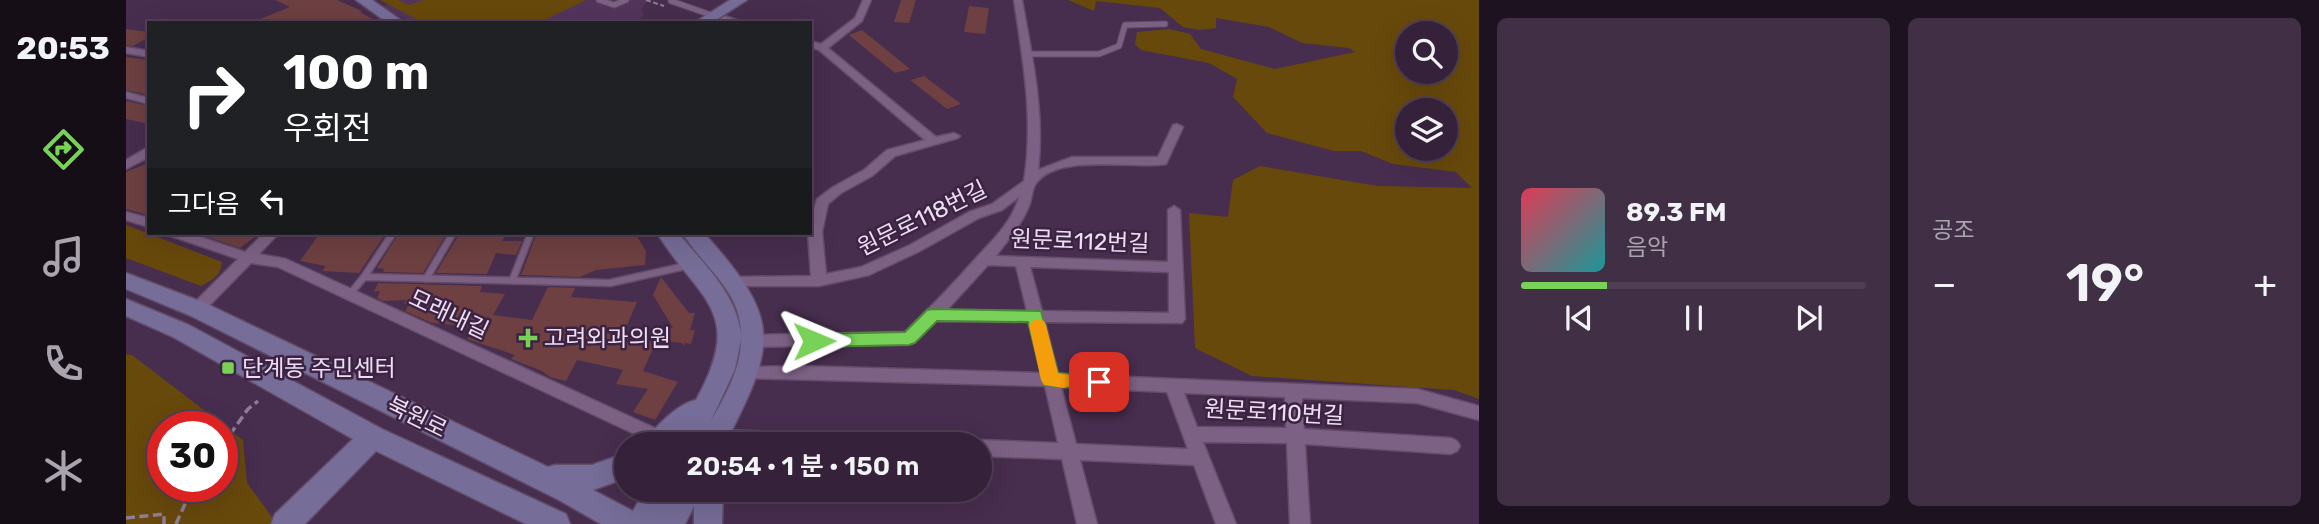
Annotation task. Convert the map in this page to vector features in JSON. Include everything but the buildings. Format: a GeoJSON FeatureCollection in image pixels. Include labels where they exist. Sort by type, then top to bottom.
{"type":"FeatureCollection","features":[{"type":"Feature","properties":{"kind":"street"},"geometry":{"type":"LineString","coordinates":[[719,21],[740,0]]}},
{"type":"Feature","properties":{"kind":"street"},"geometry":{"type":"LineString","coordinates":[[719,21],[757,0]]}},
{"type":"Feature","properties":{"kind":"street"},"geometry":{"type":"LineString","coordinates":[[822,48],[859,19],[867,0]]}},
{"type":"Feature","properties":{"kind":"street","name":"원문로112번길"},"geometry":{"type":"LineString","coordinates":[[755,341],[909,338],[982,260],[1023,208],[1030,181],[1033,100],[1018,0]]}},
{"type":"Feature","properties":{"kind":"street"},"geometry":{"type":"LineString","coordinates":[[369,1],[395,21]]}},
{"type":"Feature","properties":{"kind":"street"},"geometry":{"type":"LineString","coordinates":[[812,45],[822,48],[932,140]]}},
{"type":"Feature","properties":{"kind":"street"},"geometry":{"type":"LineString","coordinates":[[126,50],[147,54]]}},
{"type":"Feature","properties":{"kind":"street"},"geometry":{"type":"LineString","coordinates":[[126,94],[147,100]]}},
{"type":"Feature","properties":{"kind":"street","name":"원문로118번길"},"geometry":{"type":"LineString","coordinates":[[734,282],[819,281],[864,271],[915,248],[974,215],[997,207],[1046,170],[1072,161],[1162,161],[1177,127]]}},
{"type":"Feature","properties":{"kind":"street"},"geometry":{"type":"LineString","coordinates":[[819,281],[815,232],[821,202],[869,173],[891,153],[954,136]]}},
{"type":"Feature","properties":{"kind":"street"},"geometry":{"type":"LineString","coordinates":[[126,164],[147,154]]}},
{"type":"Feature","properties":{"kind":"street"},"geometry":{"type":"LineString","coordinates":[[933,315],[1177,319],[1174,211]]}},
{"type":"Feature","properties":{"kind":"street"},"geometry":{"type":"LineString","coordinates":[[126,216],[147,222]]}},
{"type":"Feature","properties":{"kind":"street","name":"모래내길"},"geometry":{"type":"LineString","coordinates":[[182,235],[249,258],[281,262],[646,432]]}},
{"type":"Feature","properties":{"kind":"street"},"geometry":{"type":"LineString","coordinates":[[197,309],[270,235]]}},
{"type":"Feature","properties":{"kind":"street"},"geometry":{"type":"LineString","coordinates":[[669,235],[719,301],[729,323],[730,338],[719,432]]}},
{"type":"Feature","properties":{"kind":"street"},"geometry":{"type":"LineString","coordinates":[[677,432],[685,421],[724,394],[747,373],[755,341],[748,310],[734,282],[695,235]]}},
{"type":"Feature","properties":{"kind":"street","name":"원문로112번길"},"geometry":{"type":"LineString","coordinates":[[982,260],[1176,267]]}},
{"type":"Feature","properties":{"kind":"street"},"geometry":{"type":"LineString","coordinates":[[1022,262],[1087,524]]}},
{"type":"Feature","properties":{"kind":"street","name":"북원로"},"geometry":{"type":"LineString","coordinates":[[126,281],[197,309],[628,524]]}},
{"type":"Feature","properties":{"kind":"street","name":"북원로"},"geometry":{"type":"LineString","coordinates":[[126,307],[181,331],[373,437],[556,524]]}},
{"type":"Feature","properties":{"kind":"street","name":"원문로110번길"},"geometry":{"type":"LineString","coordinates":[[747,373],[798,372],[1172,385],[1193,434],[1294,436],[1451,446]]}},
{"type":"Feature","properties":{"kind":"street"},"geometry":{"type":"LineString","coordinates":[[1172,385],[1417,396],[1479,413]]}},
{"type":"Feature","properties":{"kind":"street"},"geometry":{"type":"LineString","coordinates":[[1293,391],[1300,524]]}},
{"type":"Feature","properties":{"kind":"street"},"geometry":{"type":"LineString","coordinates":[[1193,434],[1226,524]]}},
{"type":"Feature","properties":{"kind":"street"},"geometry":{"type":"LineString","coordinates":[[285,524],[373,437]]}},
{"type":"Feature","properties":{"kind":"street"},"geometry":{"type":"LineString","coordinates":[[992,448],[1202,457]]}},
{"type":"Feature","properties":{"kind":"street"},"geometry":{"type":"LineString","coordinates":[[528,472],[579,481],[614,471]]}},
{"type":"Feature","properties":{"kind":"street"},"geometry":{"type":"LineString","coordinates":[[509,501],[527,524]]}},
{"type":"Feature","properties":{"kind":"street"},"geometry":{"type":"LineString","coordinates":[[640,524],[653,502]]}},
{"type":"Feature","properties":{"kind":"street"},"geometry":{"type":"LineString","coordinates":[[670,524],[682,502]]}},
{"type":"Feature","properties":{"kind":"street"},"geometry":{"type":"LineString","coordinates":[[708,524],[709,502]]}},
{"type":"Feature","properties":{"kind":"lane"},"geometry":{"type":"LineString","coordinates":[[599,0],[614,5],[625,0]]}},
{"type":"Feature","properties":{"kind":"lane"},"geometry":{"type":"LineString","coordinates":[[671,1],[719,21]]}},
{"type":"Feature","properties":{"kind":"lane"},"geometry":{"type":"LineString","coordinates":[[1026,54],[1099,54],[1119,46],[1125,25],[1166,24]]}},
{"type":"Feature","properties":{"kind":"lane"},"geometry":{"type":"LineString","coordinates":[[351,293],[392,235]]}},
{"type":"Feature","properties":{"kind":"lane"},"geometry":{"type":"LineString","coordinates":[[426,279],[452,235]]}},
{"type":"Feature","properties":{"kind":"lane"},"geometry":{"type":"LineString","coordinates":[[512,281],[530,235]]}},
{"type":"Feature","properties":{"kind":"lane"},"geometry":{"type":"LineString","coordinates":[[364,277],[610,283],[692,264]]}},
{"type":"Feature","properties":{"kind":"path"},"geometry":{"type":"LineString","coordinates":[[646,0],[662,6]]}},
{"type":"Feature","properties":{"kind":"path"},"geometry":{"type":"LineString","coordinates":[[238,424],[258,401]]}},
{"type":"Feature","properties":{"kind":"path"},"geometry":{"type":"LineString","coordinates":[[176,524],[186,502]]}},
{"type":"Feature","properties":{"kind":"path"},"geometry":{"type":"LineString","coordinates":[[126,518],[163,514],[164,524]]}},
{"type":"Feature","properties":{"kind":"shaded area"},"geometry":{"type":"Polygon","coordinates":[[[380,0],[398,0],[409,5],[424,0],[586,0],[542,21],[420,21],[380,0]]]}},
{"type":"Feature","properties":{"kind":"shaded area"},"geometry":{"type":"Polygon","coordinates":[[[396,0],[647,0],[641,10],[644,15],[636,21],[411,21],[378,8],[396,0]]]}},
{"type":"Feature","properties":{"kind":"shaded area"},"geometry":{"type":"Polygon","coordinates":[[[1068,0],[1479,0],[1479,399],[1454,390],[1252,376],[1195,348],[1189,213],[1228,217],[1233,180],[1260,166],[1378,186],[1472,188],[1456,172],[1393,164],[1361,151],[1334,151],[1267,133],[1233,97],[1237,79],[1209,63],[1141,50],[1135,44],[1137,32],[1169,29],[1190,34],[1201,49],[1275,69],[1355,52],[1349,48],[1302,43],[1269,27],[1216,18],[1216,28],[1200,30],[1183,27],[1160,8],[1096,1],[1094,11],[1068,0]]]}},
{"type":"Feature","properties":{"kind":"shaded area"},"geometry":{"type":"Polygon","coordinates":[[[126,225],[222,262],[218,274],[201,286],[126,258],[126,225]]]}},
{"type":"Feature","properties":{"kind":"shaded area"},"geometry":{"type":"Polygon","coordinates":[[[126,354],[132,355],[205,411],[147,411],[147,502],[238,502],[238,436],[243,440],[247,483],[275,521],[272,524],[126,524],[126,354]]]}},
{"type":"Feature","properties":{"kind":"slow traffic"},"geometry":{"type":"LineString","coordinates":[[1038,325],[1051,380],[1064,381]]}},
{"type":"Feature","properties":{"kind":"place","name":"고려외과의원"},"geometry":{"type":"Point","coordinates":[528,338]}},
{"type":"Feature","properties":{"kind":"place","name":"단계동 주민센터"},"geometry":{"type":"Point","coordinates":[228,368]}},
{"type":"Feature","properties":{"kind":"route"},"geometry":{"type":"LineString","coordinates":[[814,341],[909,338],[933,315],[1035,315],[1051,380],[1099,382]]}}]}
